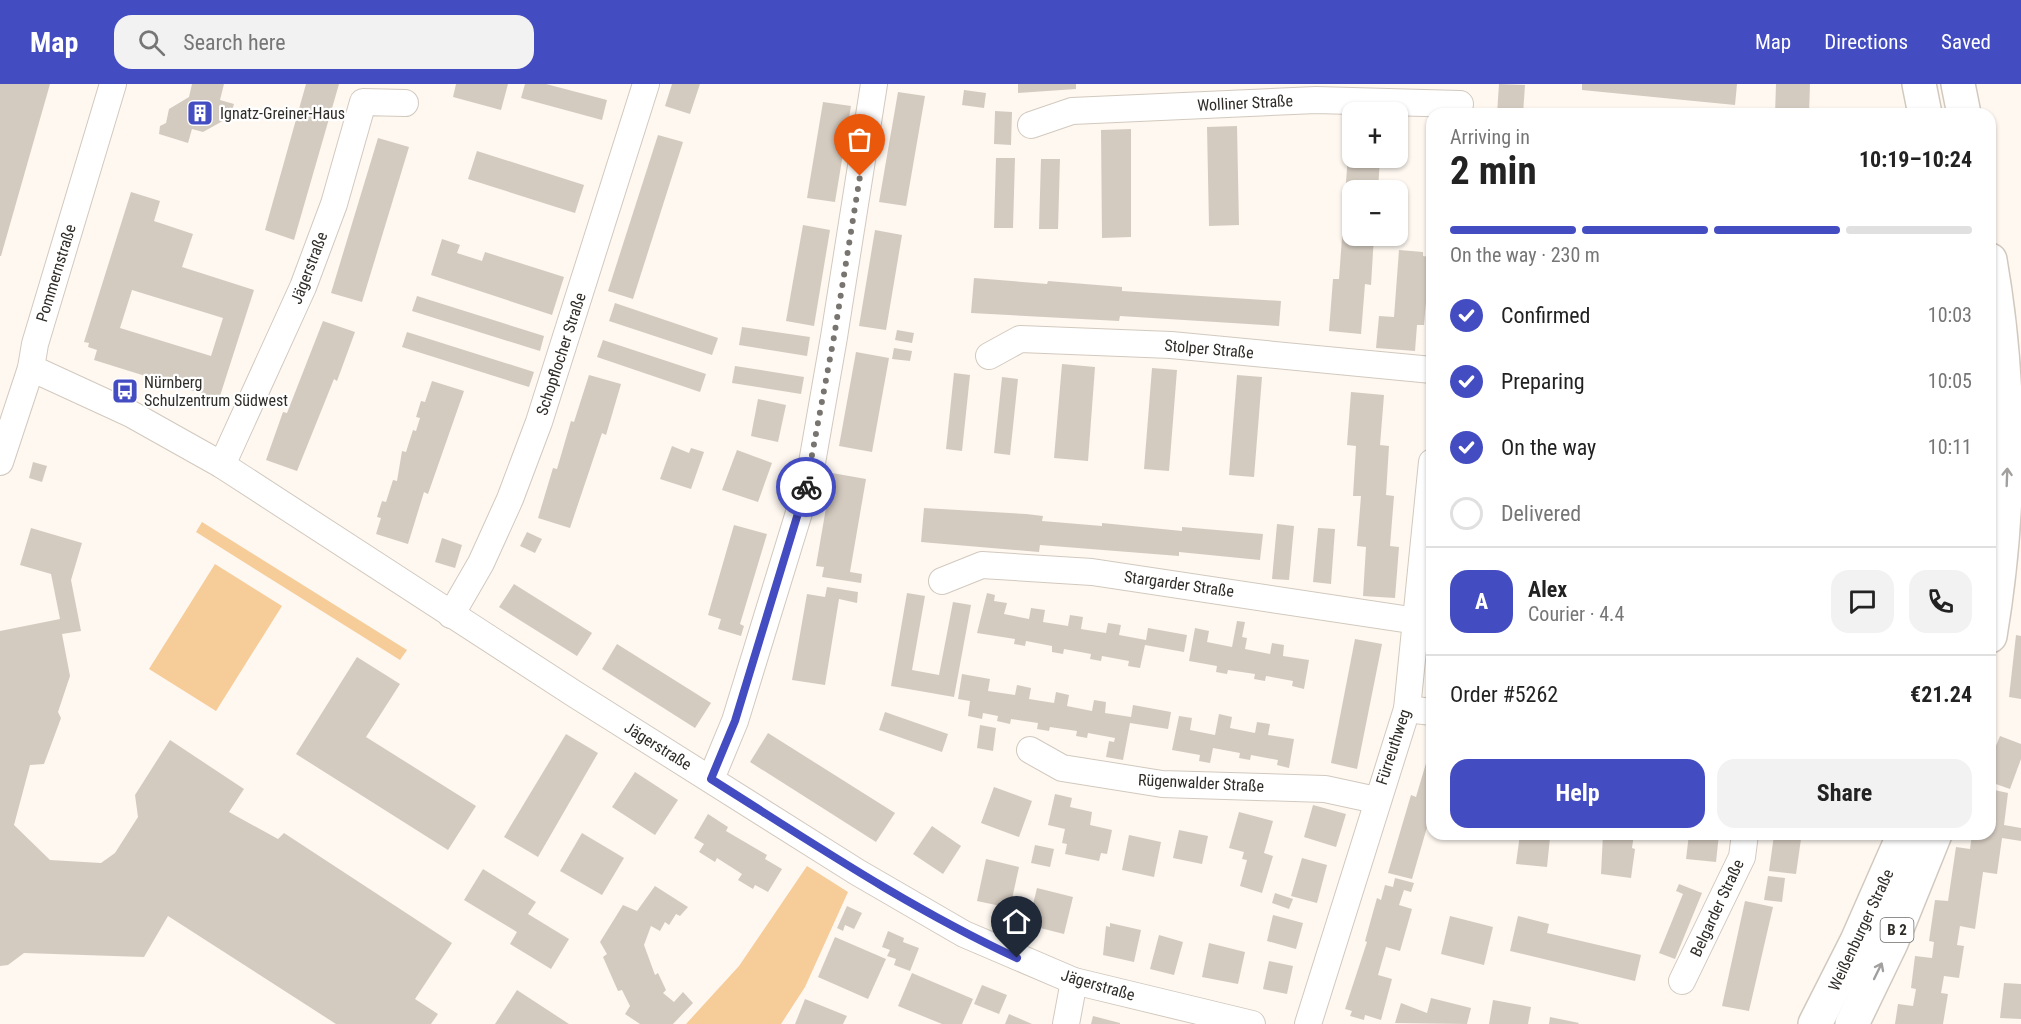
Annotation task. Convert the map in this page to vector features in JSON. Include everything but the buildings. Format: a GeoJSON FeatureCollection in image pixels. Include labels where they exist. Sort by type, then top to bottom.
{"type":"FeatureCollection","features":[{"type":"Feature","properties":{"kind":"main road"},"geometry":{"type":"LineString","coordinates":[[1958,84],[1963,108]]}},
{"type":"Feature","properties":{"kind":"main road"},"geometry":{"type":"LineString","coordinates":[[1996,297],[2001,328],[2006,395],[2005,537],[1996,596]]}},
{"type":"Feature","properties":{"kind":"main road","name":"Weißenburger Straße"},"geometry":{"type":"LineString","coordinates":[[1815,1024],[1857,941],[1901,840]]}},
{"type":"Feature","properties":{"kind":"main road","name":"Weißenburger Straße"},"geometry":{"type":"LineString","coordinates":[[1852,1024],[1906,909],[1933,840]]}},
{"type":"Feature","properties":{"kind":"street","name":"Pommernstraße"},"geometry":{"type":"LineString","coordinates":[[0,462],[31,368],[35,344],[113,84]]}},
{"type":"Feature","properties":{"kind":"street","name":"Schopflocher Straße"},"geometry":{"type":"LineString","coordinates":[[451,615],[481,563],[505,510],[538,422],[646,84]]}},
{"type":"Feature","properties":{"kind":"street"},"geometry":{"type":"LineString","coordinates":[[711,779],[735,721],[808,480],[834,337],[874,84]]}},
{"type":"Feature","properties":{"kind":"street","name":"Wolliner Straße"},"geometry":{"type":"LineString","coordinates":[[1031,125],[1072,111],[1316,100],[1460,101]]}},
{"type":"Feature","properties":{"kind":"street","name":"Jägerstraße"},"geometry":{"type":"LineString","coordinates":[[222,465],[303,287],[334,204],[363,102],[405,103]]}},
{"type":"Feature","properties":{"kind":"street","name":"Stolper Straße"},"geometry":{"type":"LineString","coordinates":[[989,356],[1020,339],[1172,345],[1426,369]]}},
{"type":"Feature","properties":{"kind":"street","name":"Jägerstraße"},"geometry":{"type":"LineString","coordinates":[[31,368],[131,414],[222,465],[451,615],[857,872],[963,934],[1074,981],[1252,1024]]}},
{"type":"Feature","properties":{"kind":"street","name":"Fürreuthweg"},"geometry":{"type":"LineString","coordinates":[[1308,1024],[1376,800],[1407,709],[1426,529]]}},
{"type":"Feature","properties":{"kind":"street","name":"Stargarder Straße"},"geometry":{"type":"LineString","coordinates":[[942,580],[982,565],[1092,572],[1417,621]]}},
{"type":"Feature","properties":{"kind":"street"},"geometry":{"type":"LineString","coordinates":[[1407,709],[1426,711]]}},
{"type":"Feature","properties":{"kind":"street","name":"Rügenwalder Straße"},"geometry":{"type":"LineString","coordinates":[[1030,750],[1062,768],[1162,784],[1325,789],[1376,800]]}},
{"type":"Feature","properties":{"kind":"street","name":"Belgarder Straße"},"geometry":{"type":"LineString","coordinates":[[1682,981],[1742,857],[1744,840]]}},
{"type":"Feature","properties":{"kind":"street"},"geometry":{"type":"LineString","coordinates":[[1066,1024],[1074,981]]}},
{"type":"Feature","properties":{"kind":"shaded area"},"geometry":{"type":"Polygon","coordinates":[[[202,522],[407,650],[400,660],[196,532],[202,522]]]}},
{"type":"Feature","properties":{"kind":"shaded area"},"geometry":{"type":"Polygon","coordinates":[[[215,564],[282,606],[216,711],[149,669],[215,564]]]}},
{"type":"Feature","properties":{"kind":"shaded area"},"geometry":{"type":"Polygon","coordinates":[[[807,866],[848,892],[805,987],[781,1024],[686,1024],[739,966],[807,866]]]}},
{"type":"Feature","properties":{"kind":"way so far"},"geometry":{"type":"LineString","coordinates":[[806,487],[834,337],[860,176]]}},
{"type":"Feature","properties":{"kind":"place","name":"Ignatz-Greiner-Haus"},"geometry":{"type":"Point","coordinates":[200,113]}},
{"type":"Feature","properties":{"kind":"place","name":"Nürnberg Schulzentrum Südwest"},"geometry":{"type":"Point","coordinates":[125,391]}},
{"type":"Feature","properties":{"kind":"route"},"geometry":{"type":"LineString","coordinates":[[806,487],[782,574],[735,721],[711,779],[857,872],[963,934],[1017,958]]}}]}
